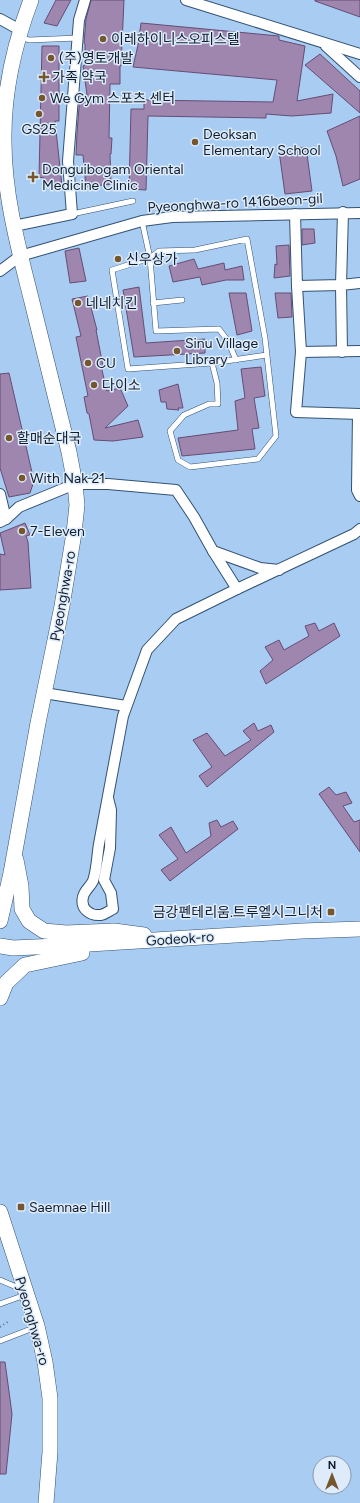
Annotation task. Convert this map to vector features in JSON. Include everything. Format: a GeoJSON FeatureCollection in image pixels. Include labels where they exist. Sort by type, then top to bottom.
{"type":"FeatureCollection","features":[{"type":"Feature","properties":{"kind":"main road","name":"Pyeonghwa-ro"},"geometry":{"type":"LineString","coordinates":[[0,921],[62,606],[77,505],[75,484],[59,410],[20,256],[6,173],[4,141],[6,104],[12,60],[19,33],[31,0]]}},
{"type":"Feature","properties":{"kind":"main road"},"geometry":{"type":"LineString","coordinates":[[14,852],[21,886],[22,909],[29,921],[44,931],[66,933],[114,931],[174,940]]}},
{"type":"Feature","properties":{"kind":"main road","name":"Godeok-ro"},"geometry":{"type":"LineString","coordinates":[[0,946],[18,948],[174,940],[302,931],[360,929]]}},
{"type":"Feature","properties":{"kind":"main road"},"geometry":{"type":"LineString","coordinates":[[0,998],[6,983],[25,965],[134,942]]}},
{"type":"Feature","properties":{"kind":"main road","name":"Pyeonghwa-ro"},"geometry":{"type":"LineString","coordinates":[[0,1212],[25,1293],[37,1326],[45,1362],[50,1398],[50,1452],[46,1503]]}},
{"type":"Feature","properties":{"kind":"street"},"geometry":{"type":"LineString","coordinates":[[14,226],[72,214],[68,161],[79,20],[85,0]]}},
{"type":"Feature","properties":{"kind":"street"},"geometry":{"type":"LineString","coordinates":[[186,0],[360,54]]}},
{"type":"Feature","properties":{"kind":"street"},"geometry":{"type":"LineString","coordinates":[[0,19],[19,33]]}},
{"type":"Feature","properties":{"kind":"street"},"geometry":{"type":"LineString","coordinates":[[324,43],[360,77]]}},
{"type":"Feature","properties":{"kind":"street"},"geometry":{"type":"LineString","coordinates":[[342,352],[341,285],[343,212]]}},
{"type":"Feature","properties":{"kind":"street","name":"Pyeonghwa-ro 1416beon-gil"},"geometry":{"type":"LineString","coordinates":[[20,256],[142,221],[172,217],[343,212],[360,213]]}},
{"type":"Feature","properties":{"kind":"street"},"geometry":{"type":"LineString","coordinates":[[295,214],[301,352],[296,412],[359,414],[357,490],[360,496]]}},
{"type":"Feature","properties":{"kind":"street"},"geometry":{"type":"LineString","coordinates":[[0,271],[20,256]]}},
{"type":"Feature","properties":{"kind":"street"},"geometry":{"type":"LineString","coordinates":[[297,286],[360,283]]}},
{"type":"Feature","properties":{"kind":"street"},"geometry":{"type":"LineString","coordinates":[[301,352],[360,351]]}},
{"type":"Feature","properties":{"kind":"street"},"geometry":{"type":"LineString","coordinates":[[3,520],[19,507],[75,484],[108,484],[176,490],[237,589]]}},
{"type":"Feature","properties":{"kind":"street"},"geometry":{"type":"LineString","coordinates":[[0,494],[3,520]]}},
{"type":"Feature","properties":{"kind":"street"},"geometry":{"type":"LineString","coordinates":[[108,798],[111,810],[110,848],[104,880],[111,893],[113,909],[103,915],[93,914],[85,910],[82,905],[83,896],[92,882],[108,798],[126,706],[147,650],[176,619],[360,530]]}},
{"type":"Feature","properties":{"kind":"street"},"geometry":{"type":"LineString","coordinates":[[213,551],[260,568],[279,570]]}},
{"type":"Feature","properties":{"kind":"street"},"geometry":{"type":"LineString","coordinates":[[44,693],[126,706]]}},
{"type":"Feature","properties":{"kind":"lane"},"geometry":{"type":"LineString","coordinates":[[19,33],[29,40],[78,38]]}},
{"type":"Feature","properties":{"kind":"lane"},"geometry":{"type":"LineString","coordinates":[[0,157],[6,104]]}},
{"type":"Feature","properties":{"kind":"lane"},"geometry":{"type":"LineString","coordinates":[[72,214],[132,201]]}},
{"type":"Feature","properties":{"kind":"lane"},"geometry":{"type":"LineString","coordinates":[[142,221],[150,258],[156,331],[219,329],[228,341],[236,360]]}},
{"type":"Feature","properties":{"kind":"lane"},"geometry":{"type":"LineString","coordinates":[[212,363],[217,383],[218,404],[209,404],[184,414],[170,431],[178,460],[190,467],[258,459],[276,436],[267,355],[265,338],[247,239],[195,250],[160,251],[150,258],[112,270],[128,369],[212,363],[267,355]]}},
{"type":"Feature","properties":{"kind":"lane"},"geometry":{"type":"LineString","coordinates":[[154,303],[182,300]]}},
{"type":"Feature","properties":{"kind":"lane"},"geometry":{"type":"LineString","coordinates":[[0,1280],[25,1293]]}},
{"type":"Feature","properties":{"kind":"lane"},"geometry":{"type":"LineString","coordinates":[[0,1304],[25,1293]]}},
{"type":"Feature","properties":{"kind":"lane"},"geometry":{"type":"LineString","coordinates":[[0,1341],[37,1326]]}},
{"type":"Feature","properties":{"kind":"path"},"geometry":{"type":"LineString","coordinates":[[0,1327],[9,1321]]}},
{"type":"Feature","properties":{"kind":"building"},"geometry":{"type":"Polygon","coordinates":[[[56,0],[71,0],[57,26],[44,23],[56,0]]]}},
{"type":"Feature","properties":{"kind":"building"},"geometry":{"type":"Polygon","coordinates":[[[91,0],[124,0],[120,84],[110,84],[109,138],[112,138],[110,154],[111,184],[86,187],[83,155],[76,155],[80,95],[87,95],[83,66],[85,65],[84,43],[86,19],[91,0]]]}},
{"type":"Feature","properties":{"kind":"building"},"geometry":{"type":"Polygon","coordinates":[[[360,0],[360,17],[315,1],[360,0]]]}},
{"type":"Feature","properties":{"kind":"building"},"geometry":{"type":"Polygon","coordinates":[[[141,23],[279,36],[279,40],[305,46],[297,101],[333,94],[331,113],[292,116],[266,114],[266,118],[148,116],[146,190],[129,189],[131,109],[144,109],[144,100],[273,102],[277,80],[133,67],[141,23]]]}},
{"type":"Feature","properties":{"kind":"building"},"geometry":{"type":"Polygon","coordinates":[[[42,46],[59,46],[59,121],[55,121],[62,186],[44,186],[44,178],[39,177],[42,46]]]}},
{"type":"Feature","properties":{"kind":"building"},"geometry":{"type":"Polygon","coordinates":[[[320,54],[360,91],[360,113],[305,65],[320,54]]]}},
{"type":"Feature","properties":{"kind":"building"},"geometry":{"type":"Polygon","coordinates":[[[360,116],[360,179],[343,186],[336,156],[327,131],[360,116]]]}},
{"type":"Feature","properties":{"kind":"building"},"geometry":{"type":"Polygon","coordinates":[[[306,147],[312,191],[285,194],[279,151],[306,147]]]}},
{"type":"Feature","properties":{"kind":"building"},"geometry":{"type":"Polygon","coordinates":[[[302,229],[314,229],[315,243],[302,245],[302,229]]]}},
{"type":"Feature","properties":{"kind":"building"},"geometry":{"type":"Polygon","coordinates":[[[289,245],[290,276],[274,278],[275,264],[277,265],[276,246],[289,245]]]}},
{"type":"Feature","properties":{"kind":"building"},"geometry":{"type":"Polygon","coordinates":[[[79,248],[86,281],[70,283],[65,251],[79,248]]]}},
{"type":"Feature","properties":{"kind":"building"},"geometry":{"type":"Polygon","coordinates":[[[194,259],[198,269],[224,263],[225,270],[242,266],[244,280],[226,280],[202,285],[200,277],[173,282],[169,266],[194,259]]]}},
{"type":"Feature","properties":{"kind":"building"},"geometry":{"type":"Polygon","coordinates":[[[139,287],[146,343],[205,339],[205,353],[134,357],[123,290],[139,287]]]}},
{"type":"Feature","properties":{"kind":"building"},"geometry":{"type":"Polygon","coordinates":[[[229,293],[246,293],[252,331],[237,335],[229,293]]]}},
{"type":"Feature","properties":{"kind":"building"},"geometry":{"type":"Polygon","coordinates":[[[275,293],[291,293],[292,317],[278,318],[275,293]]]}},
{"type":"Feature","properties":{"kind":"building"},"geometry":{"type":"Polygon","coordinates":[[[88,296],[97,330],[103,366],[101,366],[107,391],[120,388],[128,406],[105,428],[138,420],[143,437],[113,441],[94,440],[84,397],[88,396],[76,337],[81,336],[72,299],[88,296]]]}},
{"type":"Feature","properties":{"kind":"building"},"geometry":{"type":"Polygon","coordinates":[[[261,367],[265,396],[254,398],[259,428],[252,429],[255,449],[182,456],[178,438],[238,430],[235,401],[245,398],[241,369],[261,367]]]}},
{"type":"Feature","properties":{"kind":"building"},"geometry":{"type":"Polygon","coordinates":[[[9,373],[34,481],[30,493],[9,497],[0,468],[0,374],[9,373]]]}},
{"type":"Feature","properties":{"kind":"building"},"geometry":{"type":"Polygon","coordinates":[[[178,384],[183,408],[178,408],[179,410],[167,409],[166,402],[161,402],[159,390],[178,384]]]}},
{"type":"Feature","properties":{"kind":"building"},"geometry":{"type":"Polygon","coordinates":[[[25,523],[30,535],[26,536],[28,542],[31,588],[0,590],[0,554],[5,555],[0,533],[25,523]]]}},
{"type":"Feature","properties":{"kind":"building"},"geometry":{"type":"Polygon","coordinates":[[[315,623],[319,631],[334,623],[340,636],[266,684],[260,671],[273,660],[265,647],[279,640],[284,650],[309,636],[305,626],[315,623]]]}},
{"type":"Feature","properties":{"kind":"building"},"geometry":{"type":"Polygon","coordinates":[[[254,723],[258,731],[271,725],[274,732],[207,787],[199,776],[212,767],[193,740],[207,733],[225,756],[251,740],[243,731],[254,723]]]}},
{"type":"Feature","properties":{"kind":"building"},"geometry":{"type":"Polygon","coordinates":[[[329,787],[336,795],[346,792],[352,803],[343,806],[354,822],[360,820],[360,852],[319,794],[329,787]]]}},
{"type":"Feature","properties":{"kind":"building"},"geometry":{"type":"Polygon","coordinates":[[[217,820],[221,827],[233,821],[238,829],[170,881],[161,870],[178,859],[159,835],[171,827],[186,853],[211,836],[209,823],[217,820]]]}},
{"type":"Feature","properties":{"kind":"building"},"geometry":{"type":"Polygon","coordinates":[[[0,1362],[5,1362],[12,1414],[6,1474],[0,1474],[0,1362]]]}},
{"type":"Feature","properties":{"kind":"place","name":"이레하이니스오피스텔"},"geometry":{"type":"Point","coordinates":[103,39]}},
{"type":"Feature","properties":{"kind":"place","name":"(주)영토개발"},"geometry":{"type":"Point","coordinates":[51,58]}},
{"type":"Feature","properties":{"kind":"place","name":"가족 약국"},"geometry":{"type":"Point","coordinates":[44,77]}},
{"type":"Feature","properties":{"kind":"place","name":"We Gym 스포츠 센터"},"geometry":{"type":"Point","coordinates":[42,98]}},
{"type":"Feature","properties":{"kind":"place","name":"GS25"},"geometry":{"type":"Point","coordinates":[39,114]}},
{"type":"Feature","properties":{"kind":"place","name":"Deoksan Elementary School"},"geometry":{"type":"Point","coordinates":[195,142]}},
{"type":"Feature","properties":{"kind":"place","name":"Donguibogam Oriental Medicine Clinic"},"geometry":{"type":"Point","coordinates":[33,177]}},
{"type":"Feature","properties":{"kind":"place","name":"신우상가"},"geometry":{"type":"Point","coordinates":[118,259]}},
{"type":"Feature","properties":{"kind":"place","name":"네네치킨"},"geometry":{"type":"Point","coordinates":[78,303]}},
{"type":"Feature","properties":{"kind":"place","name":"Sinu Village Library"},"geometry":{"type":"Point","coordinates":[177,351]}},
{"type":"Feature","properties":{"kind":"place","name":"CU"},"geometry":{"type":"Point","coordinates":[88,363]}},
{"type":"Feature","properties":{"kind":"place","name":"다이소"},"geometry":{"type":"Point","coordinates":[94,385]}},
{"type":"Feature","properties":{"kind":"place","name":"할매순대국"},"geometry":{"type":"Point","coordinates":[9,438]}},
{"type":"Feature","properties":{"kind":"place","name":"With Nak 21"},"geometry":{"type":"Point","coordinates":[22,478]}},
{"type":"Feature","properties":{"kind":"place","name":"7-Eleven"},"geometry":{"type":"Point","coordinates":[22,531]}},
{"type":"Feature","properties":{"kind":"place","name":"금강펜테리움.트루엘시그니처"},"geometry":{"type":"Point","coordinates":[331,912]}},
{"type":"Feature","properties":{"kind":"place","name":"Saemnae Hill"},"geometry":{"type":"Point","coordinates":[21,1207]}}]}
